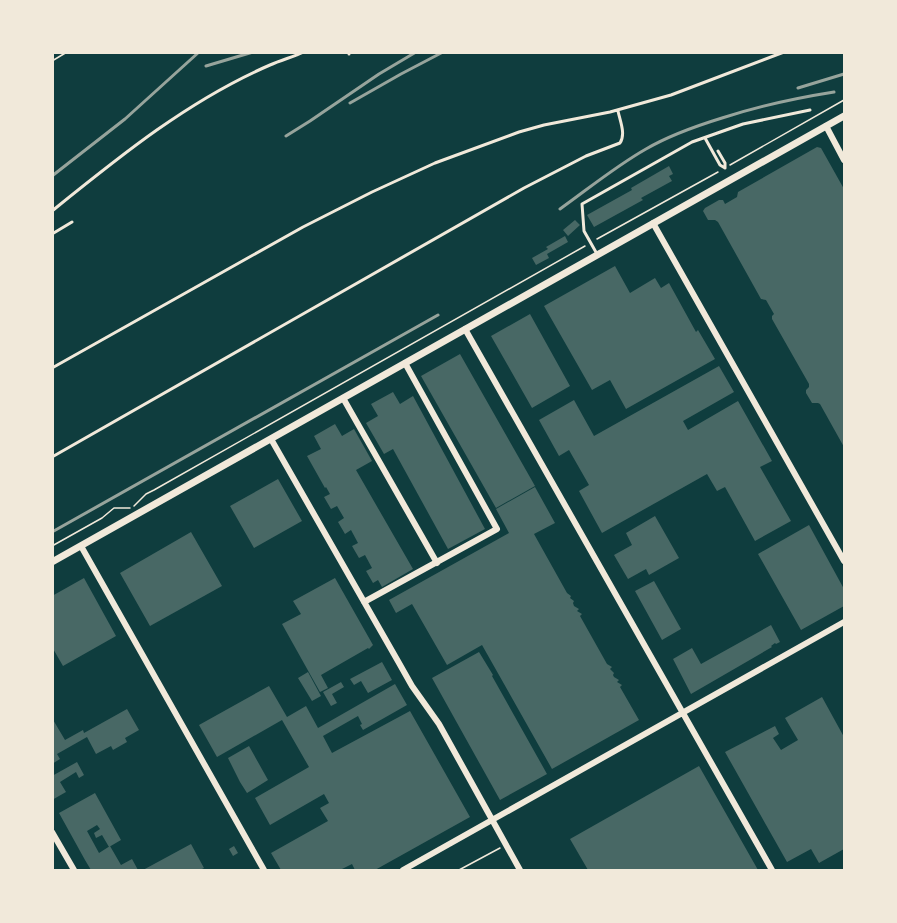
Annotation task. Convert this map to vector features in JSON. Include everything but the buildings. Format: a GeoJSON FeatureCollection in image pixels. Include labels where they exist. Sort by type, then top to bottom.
{"type":"FeatureCollection","features":[{"type":"Feature","properties":{"kind":"street"},"geometry":{"type":"LineString","coordinates":[[52,562],[844,116]]}},
{"type":"Feature","properties":{"kind":"street"},"geometry":{"type":"LineString","coordinates":[[825,126],[844,160]]}},
{"type":"Feature","properties":{"kind":"street"},"geometry":{"type":"LineString","coordinates":[[653,223],[844,561]]}},
{"type":"Feature","properties":{"kind":"street"},"geometry":{"type":"LineString","coordinates":[[465,328],[772,870]]}},
{"type":"Feature","properties":{"kind":"street"},"geometry":{"type":"LineString","coordinates":[[364,602],[497,529],[405,363]]}},
{"type":"Feature","properties":{"kind":"street"},"geometry":{"type":"LineString","coordinates":[[343,398],[437,563]]}},
{"type":"Feature","properties":{"kind":"street"},"geometry":{"type":"LineString","coordinates":[[271,438],[412,686],[439,724],[520,870]]}},
{"type":"Feature","properties":{"kind":"street"},"geometry":{"type":"LineString","coordinates":[[81,546],[264,870]]}},
{"type":"Feature","properties":{"kind":"street"},"geometry":{"type":"LineString","coordinates":[[403,870],[844,622]]}},
{"type":"Feature","properties":{"kind":"street"},"geometry":{"type":"LineString","coordinates":[[52,832],[74,870]]}},
{"type":"Feature","properties":{"kind":"lane"},"geometry":{"type":"LineString","coordinates":[[52,211],[125,153],[187,109],[270,65],[304,52]]}},
{"type":"Feature","properties":{"kind":"lane"},"geometry":{"type":"LineString","coordinates":[[52,369],[295,232],[414,172],[519,132],[618,111],[689,89],[784,52]]}},
{"type":"Feature","properties":{"kind":"lane"},"geometry":{"type":"LineString","coordinates":[[598,255],[584,231],[582,204],[682,147],[735,127],[810,110]]}},
{"type":"Feature","properties":{"kind":"lane"},"geometry":{"type":"LineString","coordinates":[[52,457],[524,188],[586,156],[620,143],[623,140],[623,134],[618,111]]}},
{"type":"Feature","properties":{"kind":"lane"},"geometry":{"type":"LineString","coordinates":[[705,138],[720,165],[725,168]]}},
{"type":"Feature","properties":{"kind":"lane"},"geometry":{"type":"LineString","coordinates":[[718,151],[725,168]]}},
{"type":"Feature","properties":{"kind":"lane"},"geometry":{"type":"LineString","coordinates":[[52,234],[72,222]]}},
{"type":"Feature","properties":{"kind":"path"},"geometry":{"type":"LineString","coordinates":[[52,61],[67,52]]}},
{"type":"Feature","properties":{"kind":"path"},"geometry":{"type":"LineString","coordinates":[[52,546],[106,516],[113,509],[131,508],[154,490],[844,100]]}},
{"type":"Feature","properties":{"kind":"path"},"geometry":{"type":"LineString","coordinates":[[459,870],[506,844]]}},
{"type":"Feature","properties":{"kind":"railway"},"geometry":{"type":"LineString","coordinates":[[52,176],[125,119],[199,52]]}},
{"type":"Feature","properties":{"kind":"railway"},"geometry":{"type":"LineString","coordinates":[[206,66],[253,52]]}},
{"type":"Feature","properties":{"kind":"railway"},"geometry":{"type":"LineString","coordinates":[[286,136],[416,52]]}},
{"type":"Feature","properties":{"kind":"railway"},"geometry":{"type":"LineString","coordinates":[[350,103],[443,52]]}},
{"type":"Feature","properties":{"kind":"railway"},"geometry":{"type":"LineString","coordinates":[[798,88],[844,74]]}},
{"type":"Feature","properties":{"kind":"railway"},"geometry":{"type":"LineString","coordinates":[[560,209],[624,163],[674,135],[750,110],[834,92]]}},
{"type":"Feature","properties":{"kind":"railway"},"geometry":{"type":"LineString","coordinates":[[52,532],[438,315]]}}]}
